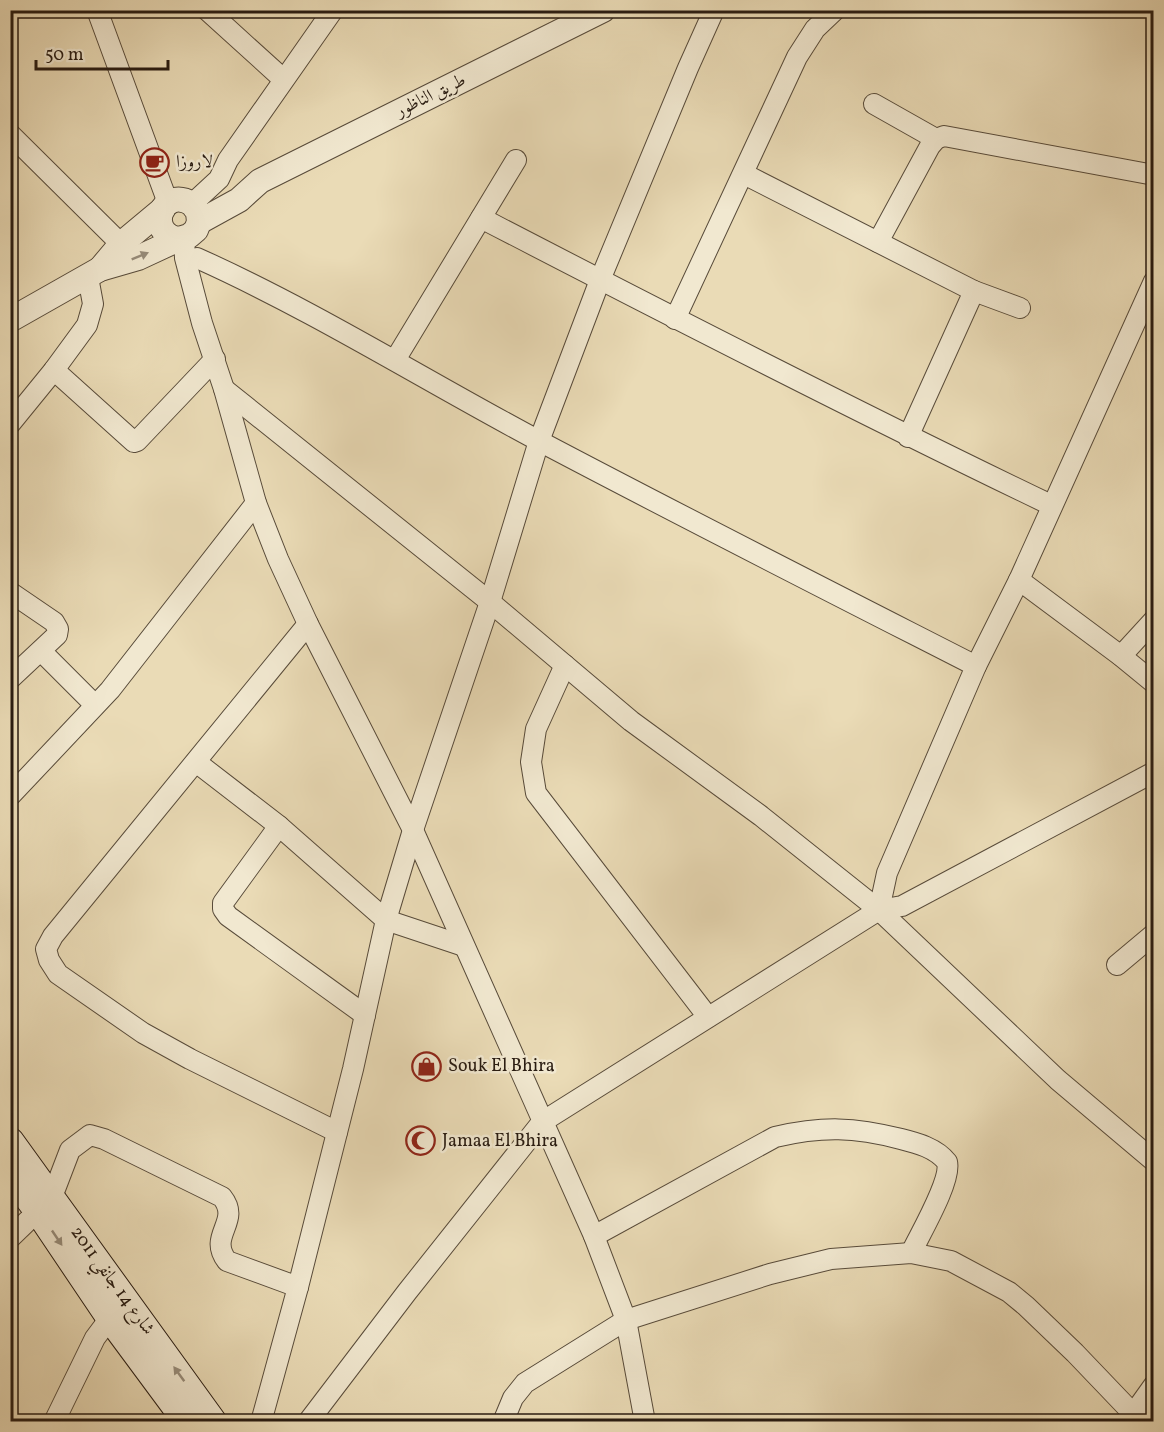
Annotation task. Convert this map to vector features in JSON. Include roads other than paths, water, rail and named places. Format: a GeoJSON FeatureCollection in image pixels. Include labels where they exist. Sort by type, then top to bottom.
{"type":"FeatureCollection","features":[{"type":"Feature","properties":{"kind":"main road","name":"شارع 14 جانفي 2011"},"geometry":{"type":"LineString","coordinates":[[10,1141],[110,1318],[187,1422]]}},
{"type":"Feature","properties":{"kind":"main road","name":"شارع 14 جانفي 2011"},"geometry":{"type":"LineString","coordinates":[[10,1174],[45,1204],[213,1422]]}},
{"type":"Feature","properties":{"kind":"street"},"geometry":{"type":"LineString","coordinates":[[83,10],[99,16],[185,221],[238,277],[395,360],[539,441],[976,666]]}},
{"type":"Feature","properties":{"kind":"street"},"geometry":{"type":"LineString","coordinates":[[207,10],[283,79]]}},
{"type":"Feature","properties":{"kind":"street"},"geometry":{"type":"LineString","coordinates":[[10,320],[94,273],[138,258],[185,221],[219,179],[228,159],[333,10]]}},
{"type":"Feature","properties":{"kind":"street","name":"طريق الناظور"},"geometry":{"type":"LineString","coordinates":[[185,221],[239,201],[260,182],[603,10]]}},
{"type":"Feature","properties":{"kind":"street"},"geometry":{"type":"LineString","coordinates":[[261,1422],[337,1132],[386,920],[413,830],[489,602],[539,441],[600,280],[714,10]]}},
{"type":"Feature","properties":{"kind":"street"},"geometry":{"type":"LineString","coordinates":[[675,319],[797,57],[815,29],[835,10]]}},
{"type":"Feature","properties":{"kind":"street"},"geometry":{"type":"LineString","coordinates":[[874,104],[936,139]]}},
{"type":"Feature","properties":{"kind":"street"},"geometry":{"type":"LineString","coordinates":[[10,134],[122,244]]}},
{"type":"Feature","properties":{"kind":"street"},"geometry":{"type":"LineString","coordinates":[[878,242],[936,139],[944,136],[1154,175]]}},
{"type":"Feature","properties":{"kind":"street"},"geometry":{"type":"LineString","coordinates":[[395,360],[516,160]]}},
{"type":"Feature","properties":{"kind":"street"},"geometry":{"type":"LineString","coordinates":[[744,174],[974,291],[1020,308]]}},
{"type":"Feature","properties":{"kind":"street"},"geometry":{"type":"LineString","coordinates":[[481,218],[908,437],[1051,505]]}},
{"type":"Feature","properties":{"kind":"street"},"geometry":{"type":"LineString","coordinates":[[10,424],[87,325],[93,304],[94,273],[122,244],[185,221]]}},
{"type":"Feature","properties":{"kind":"street"},"geometry":{"type":"LineString","coordinates":[[185,221],[185,258],[256,503],[278,559],[308,624],[413,830],[594,1236],[626,1320],[645,1422]]}},
{"type":"Feature","properties":{"kind":"street"},"geometry":{"type":"LineString","coordinates":[[879,910],[888,873],[976,666],[1019,580],[1154,281]]}},
{"type":"Feature","properties":{"kind":"street"},"geometry":{"type":"LineString","coordinates":[[908,437],[974,291]]}},
{"type":"Feature","properties":{"kind":"street"},"geometry":{"type":"LineString","coordinates":[[54,369],[123,435],[134,442],[214,359]]}},
{"type":"Feature","properties":{"kind":"street"},"geometry":{"type":"LineString","coordinates":[[224,389],[489,602],[632,721],[761,816],[879,910],[1059,1080],[1154,1161]]}},
{"type":"Feature","properties":{"kind":"street"},"geometry":{"type":"LineString","coordinates":[[10,796],[110,690],[256,503]]}},
{"type":"Feature","properties":{"kind":"street"},"geometry":{"type":"LineString","coordinates":[[1019,580],[1154,683]]}},
{"type":"Feature","properties":{"kind":"street"},"geometry":{"type":"LineString","coordinates":[[10,592],[57,625],[57,635],[10,678]]}},
{"type":"Feature","properties":{"kind":"street"},"geometry":{"type":"LineString","coordinates":[[1121,656],[1154,621]]}},
{"type":"Feature","properties":{"kind":"street"},"geometry":{"type":"LineString","coordinates":[[308,624],[52,936],[46,949],[49,960],[58,974],[143,1033],[337,1132]]}},
{"type":"Feature","properties":{"kind":"street"},"geometry":{"type":"LineString","coordinates":[[41,651],[95,705]]}},
{"type":"Feature","properties":{"kind":"street"},"geometry":{"type":"LineString","coordinates":[[565,665],[536,729],[531,762],[536,793],[708,1017]]}},
{"type":"Feature","properties":{"kind":"street"},"geometry":{"type":"LineString","coordinates":[[196,762],[279,826],[386,920],[464,946]]}},
{"type":"Feature","properties":{"kind":"street"},"geometry":{"type":"LineString","coordinates":[[308,1422],[406,1292],[542,1122],[879,910],[902,906],[1154,772]]}},
{"type":"Feature","properties":{"kind":"street"},"geometry":{"type":"LineString","coordinates":[[279,826],[224,903],[224,909],[228,916],[365,1015]]}},
{"type":"Feature","properties":{"kind":"street"},"geometry":{"type":"LineString","coordinates":[[1117,965],[1154,934]]}},
{"type":"Feature","properties":{"kind":"street"},"geometry":{"type":"LineString","coordinates":[[594,1236],[775,1137],[802,1131],[851,1129],[869,1131],[922,1145],[940,1155],[947,1162],[947,1173],[938,1198],[911,1252]]}},
{"type":"Feature","properties":{"kind":"street"},"geometry":{"type":"LineString","coordinates":[[10,1238],[45,1204],[70,1150],[90,1136],[104,1139],[222,1197],[229,1206],[220,1245],[221,1253],[227,1261],[298,1287]]}},
{"type":"Feature","properties":{"kind":"street"},"geometry":{"type":"LineString","coordinates":[[503,1422],[513,1398],[525,1383],[626,1320],[770,1274],[831,1259],[911,1252],[951,1261],[1009,1292],[1076,1353],[1137,1417],[1154,1385]]}},
{"type":"Feature","properties":{"kind":"street"},"geometry":{"type":"LineString","coordinates":[[54,1422],[95,1338],[110,1318]]}},
{"type":"Feature","properties":{"kind":"place","name":"لاروزا"},"geometry":{"type":"Point","coordinates":[155,162]}},
{"type":"Feature","properties":{"kind":"place","name":"Souk El Bhira"},"geometry":{"type":"Point","coordinates":[427,1066]}},
{"type":"Feature","properties":{"kind":"place","name":"Jamaa El Bhira"},"geometry":{"type":"Point","coordinates":[421,1141]}}]}
